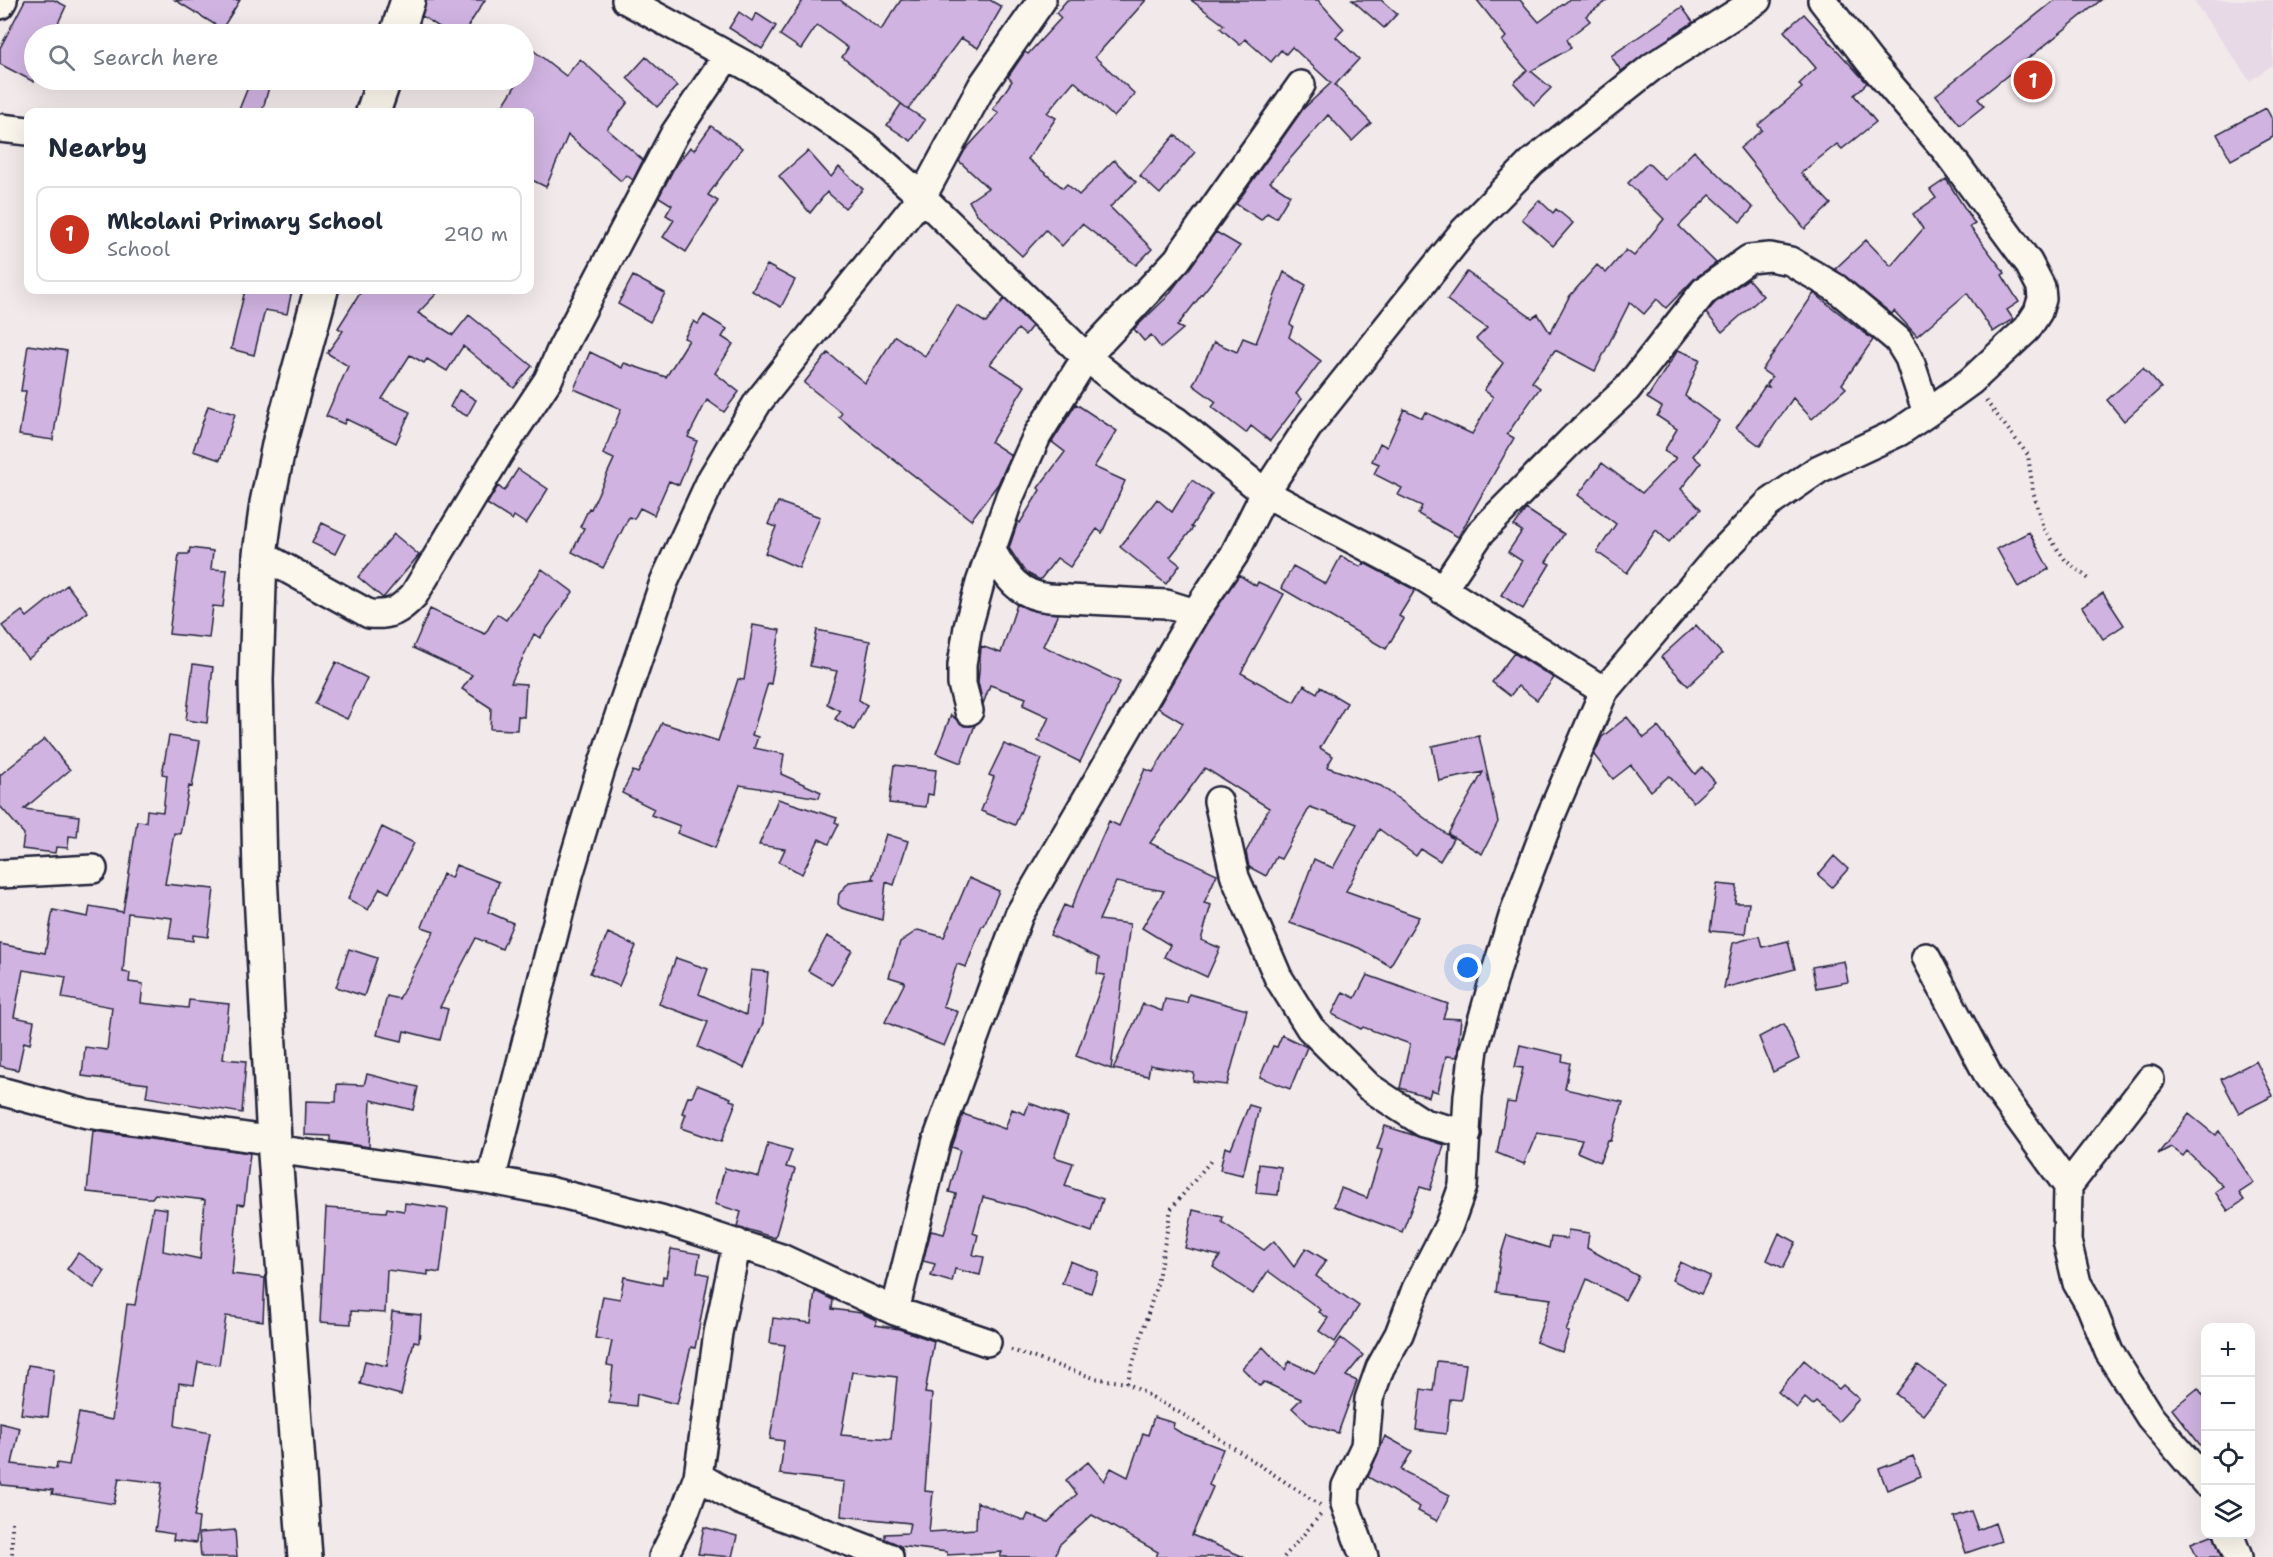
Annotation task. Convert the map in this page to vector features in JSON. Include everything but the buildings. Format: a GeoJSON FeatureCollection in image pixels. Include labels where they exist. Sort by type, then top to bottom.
{"type":"FeatureCollection","features":[{"type":"Feature","properties":{"kind":"street"},"geometry":{"type":"LineString","coordinates":[[0,5],[3,0]]}},
{"type":"Feature","properties":{"kind":"street"},"geometry":{"type":"LineString","coordinates":[[400,24],[408,0]]}},
{"type":"Feature","properties":{"kind":"street"},"geometry":{"type":"LineString","coordinates":[[626,0],[767,77],[864,145],[922,197],[1086,357],[1135,396],[1176,421],[1265,493],[1420,575],[1604,691]]}},
{"type":"Feature","properties":{"kind":"street"},"geometry":{"type":"LineString","coordinates":[[491,1180],[573,863],[600,772],[664,582],[712,478],[758,402],[922,197],[982,86],[1042,0]]}},
{"type":"Feature","properties":{"kind":"street"},"geometry":{"type":"LineString","coordinates":[[895,1311],[937,1140],[1018,915],[1195,614],[1234,555],[1265,493],[1310,424],[1464,231],[1524,170],[1652,67],[1757,0]]}},
{"type":"Feature","properties":{"kind":"street"},"geometry":{"type":"LineString","coordinates":[[1364,1557],[1345,1504],[1347,1486],[1365,1446],[1369,1399],[1380,1368],[1399,1334],[1416,1289],[1449,1225],[1463,1186],[1474,1049],[1497,968],[1515,910],[1549,820],[1604,691],[1717,556],[1768,504],[1819,469],[1899,432],[1971,381],[2027,329],[2038,312],[2042,298],[2041,287],[2028,262],[1944,148],[1870,62],[1822,0]]}},
{"type":"Feature","properties":{"kind":"street"},"geometry":{"type":"LineString","coordinates":[[260,554],[369,614],[385,615],[400,610],[414,595],[500,453],[548,380],[562,348],[675,133],[727,56]]}},
{"type":"Feature","properties":{"kind":"street"},"geometry":{"type":"LineString","coordinates":[[969,711],[962,684],[962,665],[980,584],[1010,496],[1037,436],[1086,357],[1177,260],[1300,85]]}},
{"type":"Feature","properties":{"kind":"street"},"geometry":{"type":"LineString","coordinates":[[374,108],[381,90]]}},
{"type":"Feature","properties":{"kind":"street"},"geometry":{"type":"LineString","coordinates":[[0,128],[24,131]]}},
{"type":"Feature","properties":{"kind":"street"},"geometry":{"type":"LineString","coordinates":[[1442,590],[1480,532],[1627,389],[1704,291],[1749,259],[1770,257],[1790,261],[1836,288],[1898,340],[1909,358],[1927,412]]}},
{"type":"Feature","properties":{"kind":"street"},"geometry":{"type":"LineString","coordinates":[[306,1557],[274,1145],[260,874],[256,680],[260,554],[280,440],[320,294]]}},
{"type":"Feature","properties":{"kind":"street"},"geometry":{"type":"LineString","coordinates":[[992,551],[1005,575],[1031,595],[1166,604],[1195,614]]}},
{"type":"Feature","properties":{"kind":"street"},"geometry":{"type":"LineString","coordinates":[[1218,801],[1235,877],[1278,977],[1310,1029],[1369,1087],[1424,1123],[1467,1134]]}},
{"type":"Feature","properties":{"kind":"street"},"geometry":{"type":"LineString","coordinates":[[0,874],[93,869]]}},
{"type":"Feature","properties":{"kind":"street"},"geometry":{"type":"LineString","coordinates":[[1926,957],[1989,1077],[2068,1186]]}},
{"type":"Feature","properties":{"kind":"street"},"geometry":{"type":"LineString","coordinates":[[2150,1080],[2068,1186],[2067,1241],[2077,1283],[2091,1307],[2109,1352],[2144,1408],[2201,1478]]}},
{"type":"Feature","properties":{"kind":"street"},"geometry":{"type":"LineString","coordinates":[[0,1091],[87,1114],[491,1180],[549,1191],[650,1216],[781,1258],[895,1311],[987,1342]]}},
{"type":"Feature","properties":{"kind":"street"},"geometry":{"type":"LineString","coordinates":[[663,1557],[683,1517],[698,1476],[718,1333],[737,1243]]}},
{"type":"Feature","properties":{"kind":"street"},"geometry":{"type":"LineString","coordinates":[[698,1476],[739,1500],[889,1557]]}},
{"type":"Feature","properties":{"kind":"street"},"geometry":{"type":"LineString","coordinates":[[2231,1539],[2238,1557]]}},
{"type":"Feature","properties":{"kind":"path"},"geometry":{"type":"LineString","coordinates":[[1971,381],[2028,455],[2033,491],[2043,528],[2066,561],[2089,579]]}},
{"type":"Feature","properties":{"kind":"path"},"geometry":{"type":"LineString","coordinates":[[1127,1383],[1157,1284],[1171,1209],[1182,1191],[1213,1158]]}},
{"type":"Feature","properties":{"kind":"path"},"geometry":{"type":"LineString","coordinates":[[987,1342],[1094,1378],[1127,1383],[1184,1415],[1326,1510],[1284,1557]]}},
{"type":"Feature","properties":{"kind":"path"},"geometry":{"type":"LineString","coordinates":[[12,1522],[12,1557]]}},
{"type":"Feature","properties":{"kind":"shaded area"},"geometry":{"type":"Polygon","coordinates":[[[2193,0],[2273,0],[2273,64],[2250,81],[2193,0]]]}},
{"type":"Feature","properties":{"kind":"place","name":"Mkolani Primary School"},"geometry":{"type":"Point","coordinates":[2033,80]}}]}
